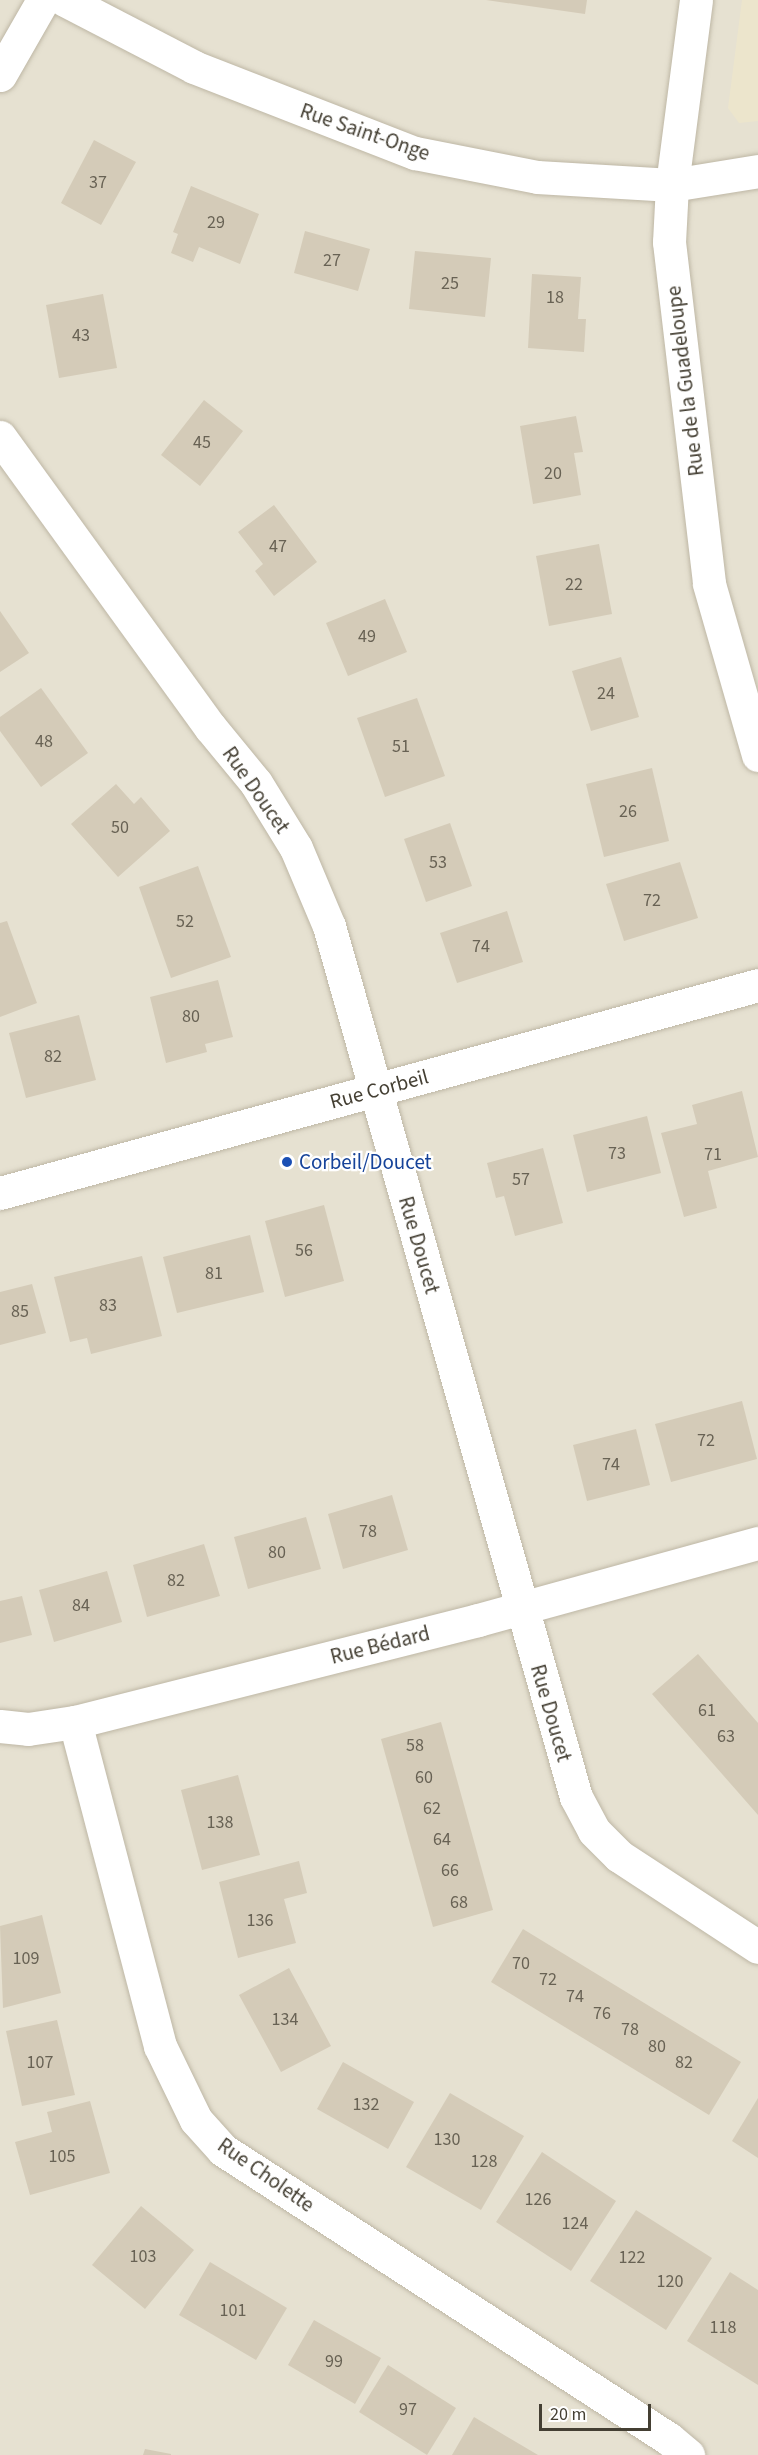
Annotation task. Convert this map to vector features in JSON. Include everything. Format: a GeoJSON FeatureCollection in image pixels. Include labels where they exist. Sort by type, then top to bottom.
{"type":"FeatureCollection","features":[{"type":"Feature","properties":{"kind":"street"},"geometry":{"type":"LineString","coordinates":[[0,75],[43,0]]}},
{"type":"Feature","properties":{"kind":"street","name":"Rue Saint-Onge"},"geometry":{"type":"LineString","coordinates":[[65,0],[194,67],[415,153],[537,177],[672,186],[758,171]]}},
{"type":"Feature","properties":{"kind":"street","name":"Rue de la Guadeloupe"},"geometry":{"type":"LineString","coordinates":[[696,0],[672,186],[669,242],[708,584],[758,755]]}},
{"type":"Feature","properties":{"kind":"street","name":"Rue Doucet"},"geometry":{"type":"LineString","coordinates":[[0,437],[210,727],[256,783],[296,848],[329,926],[576,1797],[594,1832],[653,1881],[758,1947]]}},
{"type":"Feature","properties":{"kind":"street","name":"Rue Corbeil"},"geometry":{"type":"LineString","coordinates":[[0,1193],[758,985]]}},
{"type":"Feature","properties":{"kind":"street","name":"Rue Bédard"},"geometry":{"type":"LineString","coordinates":[[0,1726],[28,1729],[75,1722],[521,1608],[758,1543]]}},
{"type":"Feature","properties":{"kind":"street","name":"Rue Cholette"},"geometry":{"type":"LineString","coordinates":[[75,1722],[160,2046],[196,2120],[223,2150],[669,2439],[688,2455]]}},
{"type":"Feature","properties":{"kind":"shaded area"},"geometry":{"type":"Polygon","coordinates":[[[0,0],[758,0],[758,2455],[0,2455],[0,0]]]}},
{"type":"Feature","properties":{"kind":"shaded area"},"geometry":{"type":"Polygon","coordinates":[[[742,0],[758,0],[758,121],[739,123],[728,108],[742,0]]]}},
{"type":"Feature","properties":{"kind":"building"},"geometry":{"type":"Polygon","coordinates":[[[486,0],[587,0],[585,14],[486,0]]]}},
{"type":"Feature","properties":{"kind":"building"},"geometry":{"type":"Polygon","coordinates":[[[94,140],[136,162],[101,225],[61,203],[94,140]]]}},
{"type":"Feature","properties":{"kind":"building"},"geometry":{"type":"Polygon","coordinates":[[[191,186],[259,214],[240,264],[199,247],[193,262],[171,253],[178,234],[173,232],[191,186]]]}},
{"type":"Feature","properties":{"kind":"building"},"geometry":{"type":"Polygon","coordinates":[[[305,231],[370,249],[358,291],[294,273],[305,231]]]}},
{"type":"Feature","properties":{"kind":"building"},"geometry":{"type":"Polygon","coordinates":[[[415,251],[491,258],[485,317],[409,309],[415,251]]]}},
{"type":"Feature","properties":{"kind":"building"},"geometry":{"type":"Polygon","coordinates":[[[532,274],[581,277],[578,319],[586,319],[584,352],[528,348],[532,274]]]}},
{"type":"Feature","properties":{"kind":"building"},"geometry":{"type":"Polygon","coordinates":[[[103,294],[117,368],[59,378],[46,305],[103,294]]]}},
{"type":"Feature","properties":{"kind":"building"},"geometry":{"type":"Polygon","coordinates":[[[204,400],[243,431],[200,486],[161,455],[204,400]]]}},
{"type":"Feature","properties":{"kind":"building"},"geometry":{"type":"Polygon","coordinates":[[[576,416],[583,452],[574,453],[581,495],[533,504],[520,426],[576,416]]]}},
{"type":"Feature","properties":{"kind":"building"},"geometry":{"type":"Polygon","coordinates":[[[274,505],[317,562],[274,596],[255,571],[263,564],[238,532],[274,505]]]}},
{"type":"Feature","properties":{"kind":"building"},"geometry":{"type":"Polygon","coordinates":[[[599,544],[612,614],[549,626],[536,556],[599,544]]]}},
{"type":"Feature","properties":{"kind":"building"},"geometry":{"type":"Polygon","coordinates":[[[385,599],[407,652],[348,676],[326,623],[385,599]]]}},
{"type":"Feature","properties":{"kind":"building"},"geometry":{"type":"Polygon","coordinates":[[[0,611],[29,653],[0,672],[0,611]]]}},
{"type":"Feature","properties":{"kind":"building"},"geometry":{"type":"Polygon","coordinates":[[[621,657],[639,717],[591,731],[572,671],[621,657]]]}},
{"type":"Feature","properties":{"kind":"building"},"geometry":{"type":"Polygon","coordinates":[[[41,688],[88,753],[41,787],[0,731],[0,717],[41,688]]]}},
{"type":"Feature","properties":{"kind":"building"},"geometry":{"type":"Polygon","coordinates":[[[417,698],[445,776],[385,797],[357,718],[417,698]]]}},
{"type":"Feature","properties":{"kind":"building"},"geometry":{"type":"Polygon","coordinates":[[[652,768],[669,841],[604,857],[586,784],[652,768]]]}},
{"type":"Feature","properties":{"kind":"building"},"geometry":{"type":"Polygon","coordinates":[[[116,784],[134,804],[141,797],[170,831],[118,877],[71,824],[116,784]]]}},
{"type":"Feature","properties":{"kind":"building"},"geometry":{"type":"Polygon","coordinates":[[[450,823],[472,886],[426,902],[404,839],[450,823]]]}},
{"type":"Feature","properties":{"kind":"building"},"geometry":{"type":"Polygon","coordinates":[[[680,862],[698,918],[624,941],[606,884],[680,862]]]}},
{"type":"Feature","properties":{"kind":"building"},"geometry":{"type":"Polygon","coordinates":[[[198,866],[231,957],[171,978],[139,887],[198,866]]]}},
{"type":"Feature","properties":{"kind":"building"},"geometry":{"type":"Polygon","coordinates":[[[507,911],[523,962],[457,983],[440,933],[507,911]]]}},
{"type":"Feature","properties":{"kind":"building"},"geometry":{"type":"Polygon","coordinates":[[[7,921],[37,1003],[0,1017],[0,923],[7,921]]]}},
{"type":"Feature","properties":{"kind":"building"},"geometry":{"type":"Polygon","coordinates":[[[218,980],[233,1037],[205,1044],[207,1052],[166,1063],[150,997],[218,980]]]}},
{"type":"Feature","properties":{"kind":"building"},"geometry":{"type":"Polygon","coordinates":[[[79,1015],[96,1080],[26,1098],[9,1033],[79,1015]]]}},
{"type":"Feature","properties":{"kind":"building"},"geometry":{"type":"Polygon","coordinates":[[[742,1091],[758,1157],[708,1171],[717,1208],[684,1217],[661,1133],[697,1124],[692,1105],[742,1091]]]}},
{"type":"Feature","properties":{"kind":"building"},"geometry":{"type":"Polygon","coordinates":[[[647,1116],[661,1173],[587,1192],[573,1135],[647,1116]]]}},
{"type":"Feature","properties":{"kind":"building"},"geometry":{"type":"Polygon","coordinates":[[[543,1148],[563,1223],[515,1236],[504,1196],[496,1198],[487,1163],[543,1148]]]}},
{"type":"Feature","properties":{"kind":"building"},"geometry":{"type":"Polygon","coordinates":[[[324,1205],[344,1281],[285,1297],[265,1221],[324,1205]]]}},
{"type":"Feature","properties":{"kind":"building"},"geometry":{"type":"Polygon","coordinates":[[[250,1235],[264,1292],[177,1313],[163,1257],[250,1235]]]}},
{"type":"Feature","properties":{"kind":"building"},"geometry":{"type":"Polygon","coordinates":[[[142,1256],[162,1336],[91,1354],[87,1338],[70,1342],[54,1277],[142,1256]]]}},
{"type":"Feature","properties":{"kind":"building"},"geometry":{"type":"Polygon","coordinates":[[[32,1284],[46,1333],[0,1345],[0,1292],[32,1284]]]}},
{"type":"Feature","properties":{"kind":"building"},"geometry":{"type":"Polygon","coordinates":[[[742,1401],[757,1459],[671,1482],[655,1424],[742,1401]]]}},
{"type":"Feature","properties":{"kind":"building"},"geometry":{"type":"Polygon","coordinates":[[[636,1429],[650,1485],[587,1501],[573,1445],[636,1429]]]}},
{"type":"Feature","properties":{"kind":"building"},"geometry":{"type":"Polygon","coordinates":[[[392,1495],[408,1550],[343,1569],[328,1514],[392,1495]]]}},
{"type":"Feature","properties":{"kind":"building"},"geometry":{"type":"Polygon","coordinates":[[[306,1517],[321,1569],[248,1589],[234,1537],[306,1517]]]}},
{"type":"Feature","properties":{"kind":"building"},"geometry":{"type":"Polygon","coordinates":[[[204,1544],[220,1596],[147,1617],[133,1565],[204,1544]]]}},
{"type":"Feature","properties":{"kind":"building"},"geometry":{"type":"Polygon","coordinates":[[[107,1571],[122,1622],[54,1642],[39,1590],[107,1571]]]}},
{"type":"Feature","properties":{"kind":"building"},"geometry":{"type":"Polygon","coordinates":[[[22,1596],[32,1635],[0,1643],[0,1601],[22,1596]]]}},
{"type":"Feature","properties":{"kind":"building"},"geometry":{"type":"Polygon","coordinates":[[[698,1654],[758,1723],[758,1815],[652,1694],[698,1654]]]}},
{"type":"Feature","properties":{"kind":"building"},"geometry":{"type":"Polygon","coordinates":[[[441,1722],[493,1910],[433,1927],[381,1739],[441,1722]]]}},
{"type":"Feature","properties":{"kind":"building"},"geometry":{"type":"Polygon","coordinates":[[[238,1775],[260,1855],[202,1870],[181,1790],[238,1775]]]}},
{"type":"Feature","properties":{"kind":"building"},"geometry":{"type":"Polygon","coordinates":[[[299,1861],[307,1893],[284,1899],[296,1943],[238,1958],[219,1882],[299,1861]]]}},
{"type":"Feature","properties":{"kind":"building"},"geometry":{"type":"Polygon","coordinates":[[[42,1915],[61,1993],[3,2008],[0,1926],[42,1915]]]}},
{"type":"Feature","properties":{"kind":"building"},"geometry":{"type":"Polygon","coordinates":[[[523,1929],[741,2062],[709,2115],[491,1982],[523,1929]]]}},
{"type":"Feature","properties":{"kind":"building"},"geometry":{"type":"Polygon","coordinates":[[[289,1968],[331,2046],[281,2072],[239,1995],[289,1968]]]}},
{"type":"Feature","properties":{"kind":"building"},"geometry":{"type":"Polygon","coordinates":[[[57,2020],[75,2095],[22,2106],[6,2031],[57,2020]]]}},
{"type":"Feature","properties":{"kind":"building"},"geometry":{"type":"Polygon","coordinates":[[[343,2062],[414,2102],[388,2149],[317,2109],[343,2062]]]}},
{"type":"Feature","properties":{"kind":"building"},"geometry":{"type":"Polygon","coordinates":[[[450,2093],[524,2136],[481,2210],[406,2167],[450,2093]]]}},
{"type":"Feature","properties":{"kind":"building"},"geometry":{"type":"Polygon","coordinates":[[[758,2098],[758,2158],[732,2141],[758,2098]]]}},
{"type":"Feature","properties":{"kind":"building"},"geometry":{"type":"Polygon","coordinates":[[[90,2101],[110,2173],[30,2195],[15,2142],[52,2132],[47,2112],[90,2101]]]}},
{"type":"Feature","properties":{"kind":"building"},"geometry":{"type":"Polygon","coordinates":[[[542,2152],[616,2201],[571,2271],[496,2222],[542,2152]]]}},
{"type":"Feature","properties":{"kind":"building"},"geometry":{"type":"Polygon","coordinates":[[[141,2206],[194,2250],[145,2309],[92,2265],[141,2206]]]}},
{"type":"Feature","properties":{"kind":"building"},"geometry":{"type":"Polygon","coordinates":[[[636,2210],[712,2258],[666,2330],[590,2281],[636,2210]]]}},
{"type":"Feature","properties":{"kind":"building"},"geometry":{"type":"Polygon","coordinates":[[[210,2262],[287,2308],[256,2360],[179,2315],[210,2262]]]}},
{"type":"Feature","properties":{"kind":"building"},"geometry":{"type":"Polygon","coordinates":[[[730,2272],[758,2290],[758,2385],[687,2341],[730,2272]]]}},
{"type":"Feature","properties":{"kind":"building"},"geometry":{"type":"Polygon","coordinates":[[[314,2320],[381,2358],[355,2404],[288,2365],[314,2320]]]}},
{"type":"Feature","properties":{"kind":"building"},"geometry":{"type":"Polygon","coordinates":[[[388,2365],[456,2408],[427,2455],[359,2412],[388,2365]]]}},
{"type":"Feature","properties":{"kind":"building"},"geometry":{"type":"Polygon","coordinates":[[[474,2417],[538,2455],[452,2455],[474,2417]]]}},
{"type":"Feature","properties":{"kind":"building"},"geometry":{"type":"Polygon","coordinates":[[[145,2449],[171,2454],[171,2455],[143,2455],[145,2449]]]}},
{"type":"Feature","properties":{"kind":"place","name":"Corbeil/Doucet"},"geometry":{"type":"Point","coordinates":[287,1162]}}]}
